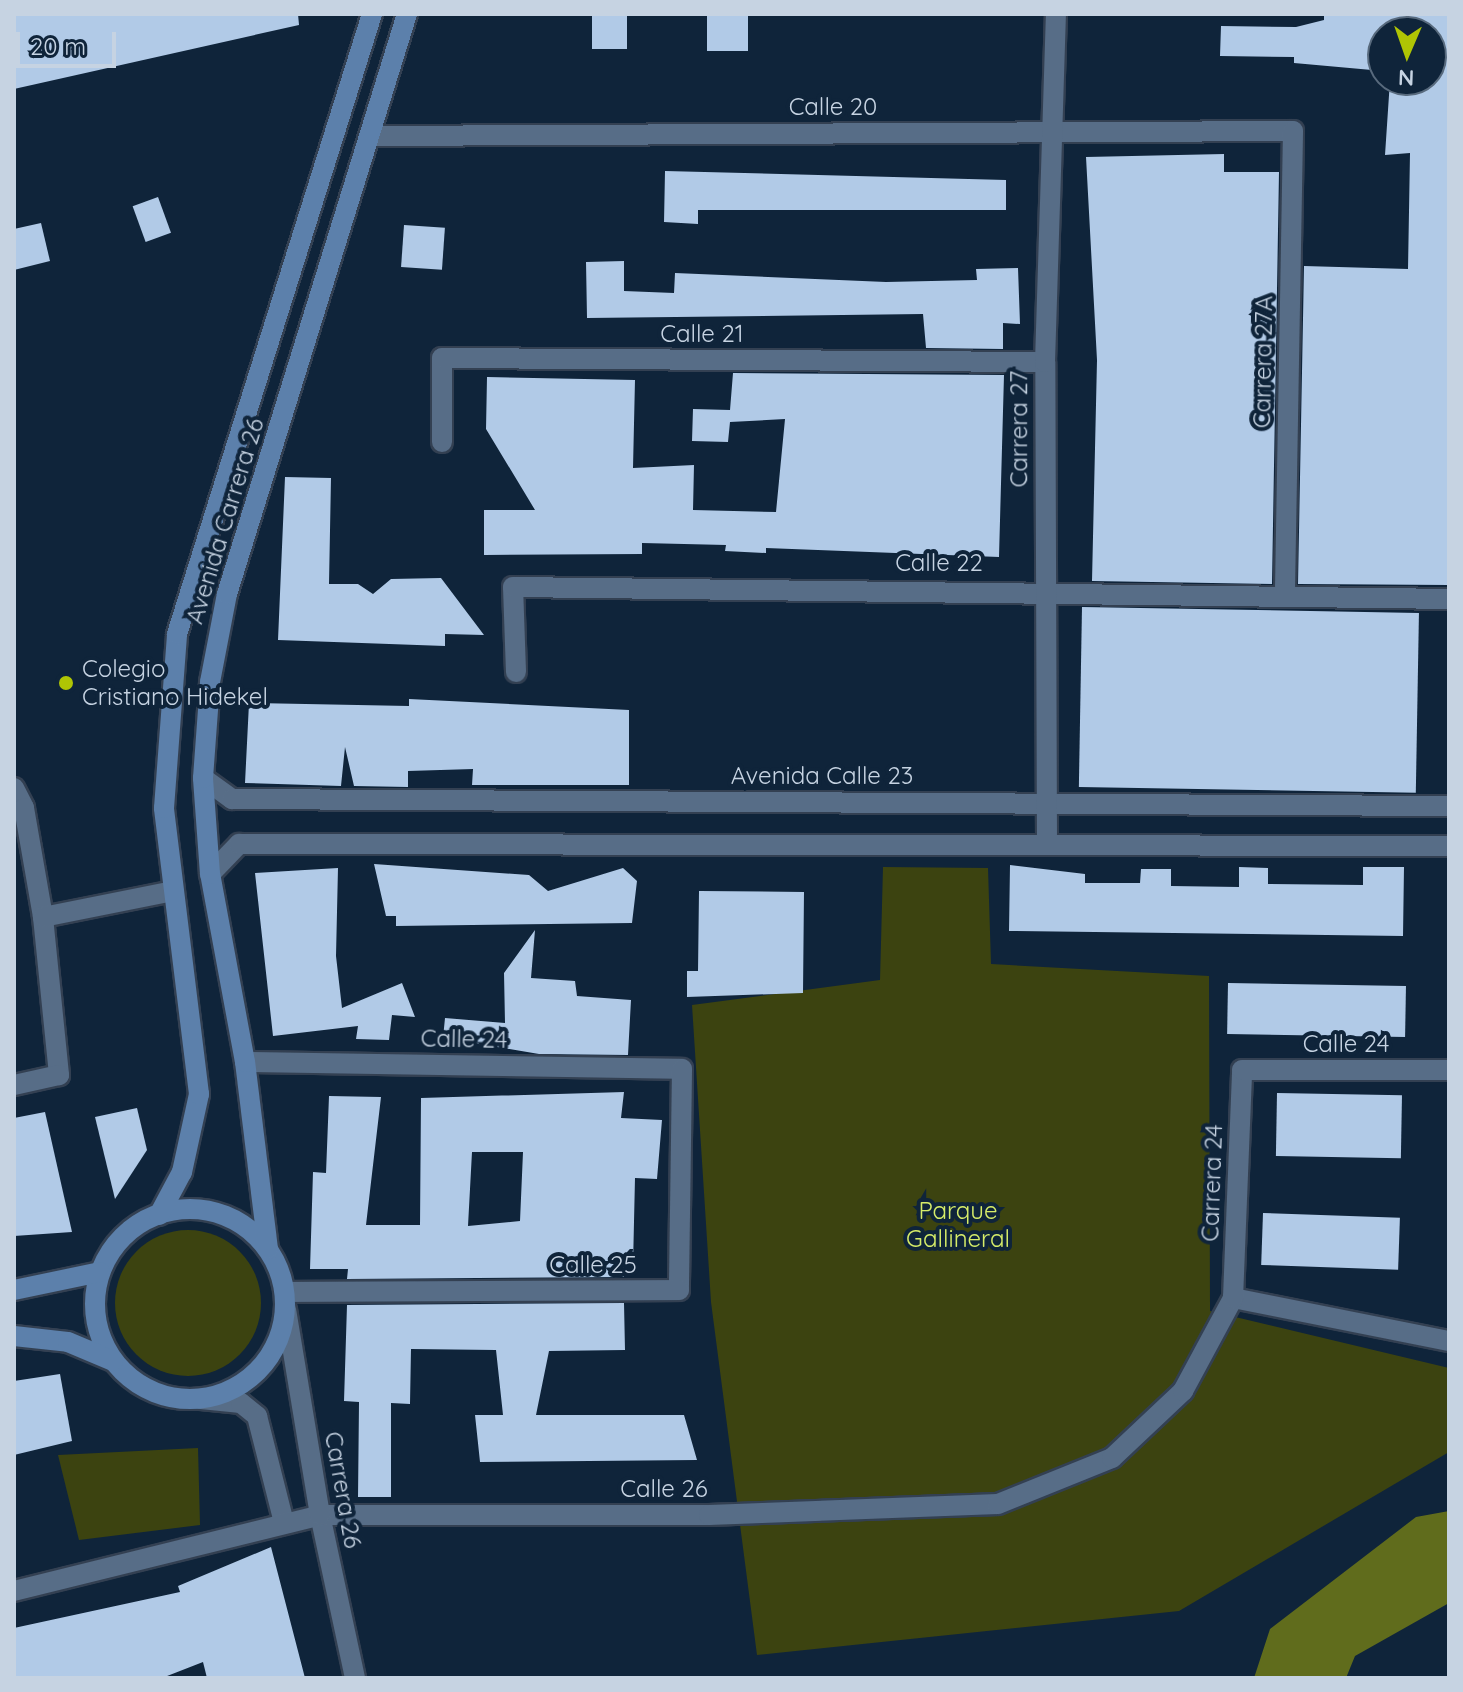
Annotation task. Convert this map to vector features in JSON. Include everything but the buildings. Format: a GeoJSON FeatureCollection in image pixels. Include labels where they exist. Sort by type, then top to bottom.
{"type":"FeatureCollection","features":[{"type":"Feature","properties":{"kind":"main road","name":"Avenida Carrera 26"},"geometry":{"type":"LineString","coordinates":[[159,1215],[182,1172],[199,1094],[173,891],[163,760],[177,634],[372,14]]}},
{"type":"Feature","properties":{"kind":"main road","name":"Avenida Carrera 26"},"geometry":{"type":"LineString","coordinates":[[268,1249],[245,1062],[210,874],[203,778],[210,682],[227,594],[372,136],[407,14]]}},
{"type":"Feature","properties":{"kind":"main road"},"geometry":{"type":"LineString","coordinates":[[14,1336],[68,1342],[114,1362],[144,1388],[201,1399],[253,1377],[276,1347],[286,1301],[268,1249],[242,1225],[210,1211],[159,1215],[128,1232],[100,1272],[96,1324],[114,1362]]}},
{"type":"Feature","properties":{"kind":"main road"},"geometry":{"type":"LineString","coordinates":[[14,1290],[100,1272]]}},
{"type":"Feature","properties":{"kind":"street","name":"Carrera 27"},"geometry":{"type":"LineString","coordinates":[[1047,845],[1045,362],[1049,131],[1056,14]]}},
{"type":"Feature","properties":{"kind":"street","name":"Calle 20"},"geometry":{"type":"LineString","coordinates":[[372,136],[1293,131]]}},
{"type":"Feature","properties":{"kind":"street","name":"Carrera 27A"},"geometry":{"type":"LineString","coordinates":[[1285,594],[1293,131]]}},
{"type":"Feature","properties":{"kind":"street","name":"Calle 21"},"geometry":{"type":"LineString","coordinates":[[442,442],[442,358],[1045,362]]}},
{"type":"Feature","properties":{"kind":"street","name":"Calle 22"},"geometry":{"type":"LineString","coordinates":[[516,672],[513,587],[1044,589],[1449,599]]}},
{"type":"Feature","properties":{"kind":"street","name":"Avenida Calle 23"},"geometry":{"type":"LineString","coordinates":[[203,778],[232,799],[1449,806]]}},
{"type":"Feature","properties":{"kind":"street"},"geometry":{"type":"LineString","coordinates":[[14,788],[24,808],[43,917],[59,1075],[14,1085]]}},
{"type":"Feature","properties":{"kind":"street"},"geometry":{"type":"LineString","coordinates":[[210,874],[239,844],[1449,846]]}},
{"type":"Feature","properties":{"kind":"street"},"geometry":{"type":"LineString","coordinates":[[43,917],[173,891]]}},
{"type":"Feature","properties":{"kind":"street","name":"Calle 24"},"geometry":{"type":"LineString","coordinates":[[245,1062],[682,1069]]}},
{"type":"Feature","properties":{"kind":"street","name":"Calle 25"},"geometry":{"type":"LineString","coordinates":[[286,1301],[679,1290],[682,1069]]}},
{"type":"Feature","properties":{"kind":"street","name":"Calle 24"},"geometry":{"type":"LineString","coordinates":[[1242,1070],[1449,1070]]}},
{"type":"Feature","properties":{"kind":"street","name":"Carrera 24"},"geometry":{"type":"LineString","coordinates":[[1233,1298],[1242,1070]]}},
{"type":"Feature","properties":{"kind":"street"},"geometry":{"type":"LineString","coordinates":[[1233,1298],[1449,1341]]}},
{"type":"Feature","properties":{"kind":"street","name":"Calle 26"},"geometry":{"type":"LineString","coordinates":[[14,1591],[320,1515],[709,1515],[998,1504],[1112,1458],[1183,1391],[1233,1298]]}},
{"type":"Feature","properties":{"kind":"street","name":"Carrera 26"},"geometry":{"type":"LineString","coordinates":[[286,1301],[320,1515],[355,1678]]}},
{"type":"Feature","properties":{"kind":"street"},"geometry":{"type":"LineString","coordinates":[[201,1399],[241,1403],[257,1416],[284,1523]]}},
{"type":"Feature","properties":{"kind":"green space","name":"Parque Gallineral"},"geometry":{"type":"Polygon","coordinates":[[[883,867],[988,868],[991,964],[1209,976],[1210,1311],[1449,1368],[1449,1452],[1179,1611],[757,1655],[711,1302],[692,1005],[880,980],[883,867]]]}},
{"type":"Feature","properties":{"kind":"green space"},"geometry":{"type":"Polygon","coordinates":[[[188,1230],[216,1236],[239,1252],[255,1275],[261,1303],[255,1331],[239,1354],[216,1370],[188,1376],[160,1370],[137,1354],[121,1331],[115,1303],[121,1275],[137,1252],[160,1236],[188,1230]]]}},
{"type":"Feature","properties":{"kind":"green space"},"geometry":{"type":"Polygon","coordinates":[[[198,1448],[200,1525],[79,1540],[58,1455],[198,1448]]]}},
{"type":"Feature","properties":{"kind":"shaded area"},"geometry":{"type":"Polygon","coordinates":[[[1449,1511],[1449,1603],[1355,1656],[1346,1678],[1254,1678],[1270,1629],[1416,1517],[1449,1511]]]}},
{"type":"Feature","properties":{"kind":"place","name":"Colegio Cristiano Hidekel"},"geometry":{"type":"Point","coordinates":[66,683]}}]}
